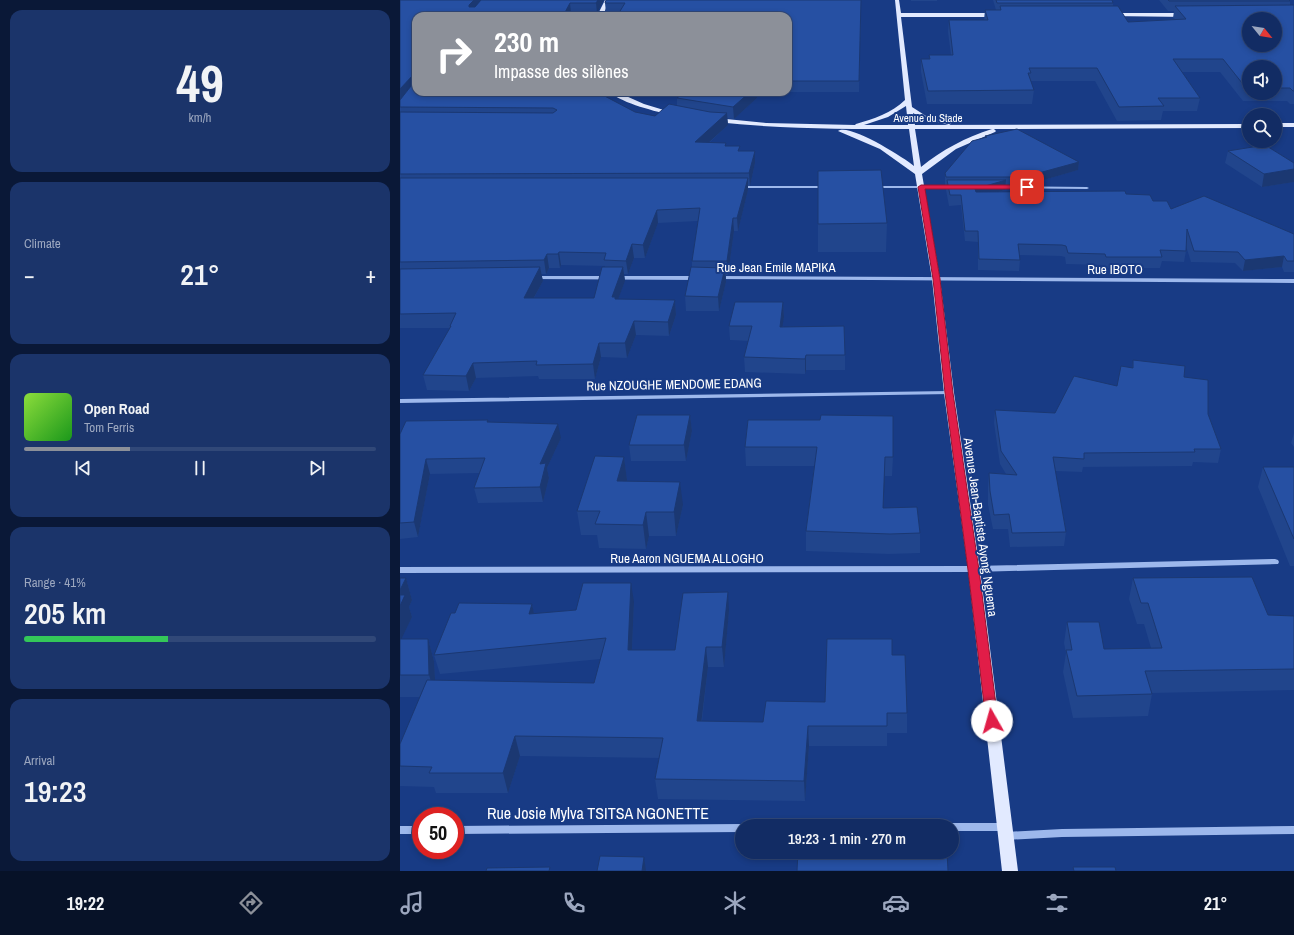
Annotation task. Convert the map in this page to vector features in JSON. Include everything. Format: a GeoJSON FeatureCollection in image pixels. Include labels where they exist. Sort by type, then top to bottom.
{"type":"FeatureCollection","features":[{"type":"Feature","properties":{"kind":"main road"},"geometry":{"type":"LineString","coordinates":[[602,12],[607,0]]}},
{"type":"Feature","properties":{"kind":"main road"},"geometry":{"type":"LineString","coordinates":[[896,0],[903,62],[921,187]]}},
{"type":"Feature","properties":{"kind":"main road"},"geometry":{"type":"LineString","coordinates":[[899,16],[1007,15]]}},
{"type":"Feature","properties":{"kind":"main road"},"geometry":{"type":"LineString","coordinates":[[1104,15],[1192,15]]}},
{"type":"Feature","properties":{"kind":"main road"},"geometry":{"type":"LineString","coordinates":[[621,96],[649,108],[679,115]]}},
{"type":"Feature","properties":{"kind":"main road"},"geometry":{"type":"LineString","coordinates":[[845,128],[883,116],[899,108],[909,99]]}},
{"type":"Feature","properties":{"kind":"main road"},"geometry":{"type":"LineString","coordinates":[[910,108],[924,117],[934,120],[980,128]]}},
{"type":"Feature","properties":{"kind":"main road","name":"Avenue du Stade"},"geometry":{"type":"LineString","coordinates":[[712,120],[766,125],[830,128],[1242,126]]}},
{"type":"Feature","properties":{"kind":"main road"},"geometry":{"type":"LineString","coordinates":[[1282,125],[1294,125]]}},
{"type":"Feature","properties":{"kind":"main road"},"geometry":{"type":"LineString","coordinates":[[830,128],[851,134],[887,150],[898,156],[918,172]]}},
{"type":"Feature","properties":{"kind":"main road"},"geometry":{"type":"LineString","coordinates":[[918,172],[951,148],[1000,128]]}},
{"type":"Feature","properties":{"kind":"main road","name":"Avenue Jean-Baptiste Ayong Nguema"},"geometry":{"type":"LineString","coordinates":[[921,187],[936,279],[949,393],[974,570],[1010,871]]}},
{"type":"Feature","properties":{"kind":"street"},"geometry":{"type":"LineString","coordinates":[[730,187],[834,187]]}},
{"type":"Feature","properties":{"kind":"street"},"geometry":{"type":"LineString","coordinates":[[866,187],[961,187]]}},
{"type":"Feature","properties":{"kind":"street"},"geometry":{"type":"LineString","coordinates":[[992,187],[1087,188]]}},
{"type":"Feature","properties":{"kind":"street","name":"Rue Jean Emile MAPIKA"},"geometry":{"type":"LineString","coordinates":[[531,278],[706,278]]}},
{"type":"Feature","properties":{"kind":"street","name":"Rue Jean Emile MAPIKA"},"geometry":{"type":"LineString","coordinates":[[714,278],[936,279]]}},
{"type":"Feature","properties":{"kind":"street","name":"Rue IBOTO"},"geometry":{"type":"LineString","coordinates":[[936,279],[1294,281]]}},
{"type":"Feature","properties":{"kind":"street","name":"Rue NZOUGHE MENDOME EDANG"},"geometry":{"type":"LineString","coordinates":[[400,401],[949,393]]}},
{"type":"Feature","properties":{"kind":"street","name":"Rue Aaron NGUEMA ALLOGHO"},"geometry":{"type":"LineString","coordinates":[[400,570],[974,570],[1275,562]]}},
{"type":"Feature","properties":{"kind":"street"},"geometry":{"type":"LineString","coordinates":[[959,827],[1005,831],[1062,833],[1294,830]]}},
{"type":"Feature","properties":{"kind":"street","name":"Rue Josie Mylva TSITSA NGONETTE"},"geometry":{"type":"LineString","coordinates":[[464,830],[735,828]]}},
{"type":"Feature","properties":{"kind":"street"},"geometry":{"type":"LineString","coordinates":[[400,830],[412,830]]}},
{"type":"Feature","properties":{"kind":"building"},"geometry":{"type":"Polygon","coordinates":[[[400,0],[474,0],[469,7],[475,7],[481,0],[598,0],[596,3],[570,3],[565,12],[412,12],[412,76],[400,89],[400,0]]]}},
{"type":"Feature","properties":{"kind":"building"},"geometry":{"type":"Polygon","coordinates":[[[606,0],[861,0],[859,81],[792,81],[792,12],[619,12],[625,3],[605,3],[606,0]]]}},
{"type":"Feature","properties":{"kind":"building"},"geometry":{"type":"Polygon","coordinates":[[[996,0],[1112,0],[1113,3],[997,3],[996,0]]]}},
{"type":"Feature","properties":{"kind":"building"},"geometry":{"type":"Polygon","coordinates":[[[1168,0],[1289,0],[1290,1],[1169,1],[1168,0]]]}},
{"type":"Feature","properties":{"kind":"building"},"geometry":{"type":"Polygon","coordinates":[[[1294,5],[1294,91],[1290,88],[1282,88],[1282,60],[1242,60],[1242,83],[1223,59],[1173,59],[1200,98],[1158,98],[1164,106],[1119,107],[1097,68],[1029,68],[1031,73],[1028,73],[1034,90],[928,91],[921,59],[930,59],[929,55],[953,55],[949,20],[988,20],[985,10],[1001,10],[1000,6],[1118,6],[1128,22],[1186,19],[1175,6],[1294,5]]]}},
{"type":"Feature","properties":{"kind":"building"},"geometry":{"type":"Polygon","coordinates":[[[412,85],[412,96],[605,96],[635,112],[655,116],[669,104],[710,112],[727,113],[695,142],[726,143],[725,146],[740,146],[738,151],[755,151],[749,173],[400,174],[400,112],[553,113],[557,110],[553,108],[400,107],[400,100],[412,85]]]}},
{"type":"Feature","properties":{"kind":"building"},"geometry":{"type":"Polygon","coordinates":[[[680,96],[745,96],[733,107],[677,98],[680,96]]]}},
{"type":"Feature","properties":{"kind":"building"},"geometry":{"type":"Polygon","coordinates":[[[1017,129],[1079,162],[1024,177],[946,177],[945,173],[972,141],[987,137],[985,136],[1017,129]]]}},
{"type":"Feature","properties":{"kind":"building"},"geometry":{"type":"Polygon","coordinates":[[[1246,148],[1270,148],[1294,163],[1294,169],[1264,174],[1228,151],[1246,148]]]}},
{"type":"Feature","properties":{"kind":"building"},"geometry":{"type":"Polygon","coordinates":[[[881,170],[887,223],[818,224],[818,171],[881,170]]]}},
{"type":"Feature","properties":{"kind":"building"},"geometry":{"type":"Polygon","coordinates":[[[400,178],[748,178],[737,218],[733,218],[727,261],[692,261],[700,208],[657,210],[643,245],[632,244],[626,261],[604,260],[606,253],[559,252],[558,254],[547,254],[544,260],[400,262],[400,178]]]}},
{"type":"Feature","properties":{"kind":"building"},"geometry":{"type":"Polygon","coordinates":[[[947,180],[1006,180],[975,189],[976,192],[1125,191],[1126,194],[1150,195],[1153,201],[1167,201],[1171,209],[1204,196],[1294,234],[1294,261],[1287,261],[1284,256],[1245,260],[1238,252],[1194,251],[1187,229],[1186,251],[1160,250],[1162,257],[1106,257],[1105,254],[1068,253],[1066,246],[1062,245],[1018,244],[1020,260],[979,259],[978,231],[965,231],[961,195],[950,195],[947,180]]]}},
{"type":"Feature","properties":{"kind":"building"},"geometry":{"type":"Polygon","coordinates":[[[540,267],[524,298],[594,298],[602,267],[623,267],[612,297],[615,297],[615,299],[675,300],[668,322],[634,321],[625,343],[599,343],[593,364],[536,365],[537,361],[473,363],[466,376],[423,375],[451,326],[456,313],[400,314],[400,269],[540,267]]]}},
{"type":"Feature","properties":{"kind":"building"},"geometry":{"type":"Polygon","coordinates":[[[691,267],[725,268],[718,297],[685,296],[691,267]]]}},
{"type":"Feature","properties":{"kind":"building"},"geometry":{"type":"Polygon","coordinates":[[[735,302],[783,302],[780,327],[844,326],[845,355],[806,355],[805,359],[744,357],[752,326],[729,326],[735,302]]]}},
{"type":"Feature","properties":{"kind":"building"},"geometry":{"type":"Polygon","coordinates":[[[1133,360],[1185,366],[1184,377],[1208,380],[1208,414],[1221,449],[1194,449],[1195,452],[1084,453],[1084,459],[1053,457],[1066,532],[1012,533],[1009,514],[994,515],[990,491],[989,473],[1017,475],[1001,451],[995,410],[1055,413],[1074,376],[1117,386],[1121,366],[1133,368],[1133,360]]]}},
{"type":"Feature","properties":{"kind":"building"},"geometry":{"type":"Polygon","coordinates":[[[637,415],[690,415],[684,445],[629,445],[637,415]]]}},
{"type":"Feature","properties":{"kind":"building"},"geometry":{"type":"Polygon","coordinates":[[[821,415],[893,416],[893,457],[885,457],[883,508],[917,507],[920,533],[890,534],[806,531],[817,447],[745,447],[748,420],[820,420],[821,415]]]}},
{"type":"Feature","properties":{"kind":"building"},"geometry":{"type":"Polygon","coordinates":[[[488,420],[487,422],[558,424],[540,464],[546,463],[540,487],[474,488],[485,458],[426,459],[414,522],[400,523],[400,434],[406,421],[488,420]]]}},
{"type":"Feature","properties":{"kind":"building"},"geometry":{"type":"Polygon","coordinates":[[[595,456],[624,457],[617,481],[680,482],[674,512],[646,512],[643,525],[595,524],[600,511],[577,511],[595,456]]]}},
{"type":"Feature","properties":{"kind":"building"},"geometry":{"type":"Polygon","coordinates":[[[1263,467],[1294,467],[1294,539],[1263,467]]]}},
{"type":"Feature","properties":{"kind":"building"},"geometry":{"type":"Polygon","coordinates":[[[1252,577],[1268,615],[1294,616],[1294,669],[1145,671],[1152,694],[1077,696],[1066,650],[1072,650],[1067,622],[1099,622],[1104,649],[1162,648],[1148,603],[1141,603],[1133,578],[1252,577]]]}},
{"type":"Feature","properties":{"kind":"building"},"geometry":{"type":"Polygon","coordinates":[[[400,578],[406,578],[400,590],[400,578]]]}},
{"type":"Feature","properties":{"kind":"building"},"geometry":{"type":"Polygon","coordinates":[[[583,583],[631,583],[628,650],[675,650],[683,593],[728,592],[722,647],[706,647],[697,721],[763,722],[766,701],[825,702],[827,639],[892,639],[892,655],[905,655],[907,713],[887,713],[887,726],[808,726],[804,781],[655,779],[663,738],[515,736],[503,773],[429,773],[432,767],[400,766],[400,744],[427,680],[594,683],[606,638],[434,655],[451,613],[455,613],[459,603],[532,604],[529,614],[576,610],[583,583]]]}},
{"type":"Feature","properties":{"kind":"building"},"geometry":{"type":"Polygon","coordinates":[[[400,595],[405,595],[400,606],[400,595]]]}},
{"type":"Feature","properties":{"kind":"building"},"geometry":{"type":"Polygon","coordinates":[[[400,639],[428,639],[429,675],[400,675],[400,639]]]}},
{"type":"Feature","properties":{"kind":"building"},"geometry":{"type":"Polygon","coordinates":[[[600,856],[644,857],[642,871],[597,871],[600,856]]]}},
{"type":"Feature","properties":{"kind":"building"},"geometry":{"type":"Polygon","coordinates":[[[798,859],[947,859],[948,871],[797,871],[798,859]]]}},
{"type":"Feature","properties":{"kind":"building"},"geometry":{"type":"Polygon","coordinates":[[[550,867],[549,871],[486,871],[487,868],[550,867]]]}},
{"type":"Feature","properties":{"kind":"building"},"geometry":{"type":"Polygon","coordinates":[[[1073,867],[1115,867],[1116,871],[1074,871],[1073,867]]]}},
{"type":"Feature","properties":{"kind":"route"},"geometry":{"type":"LineString","coordinates":[[992,721],[974,570],[949,393],[936,279],[921,187],[1027,187]]}}]}
